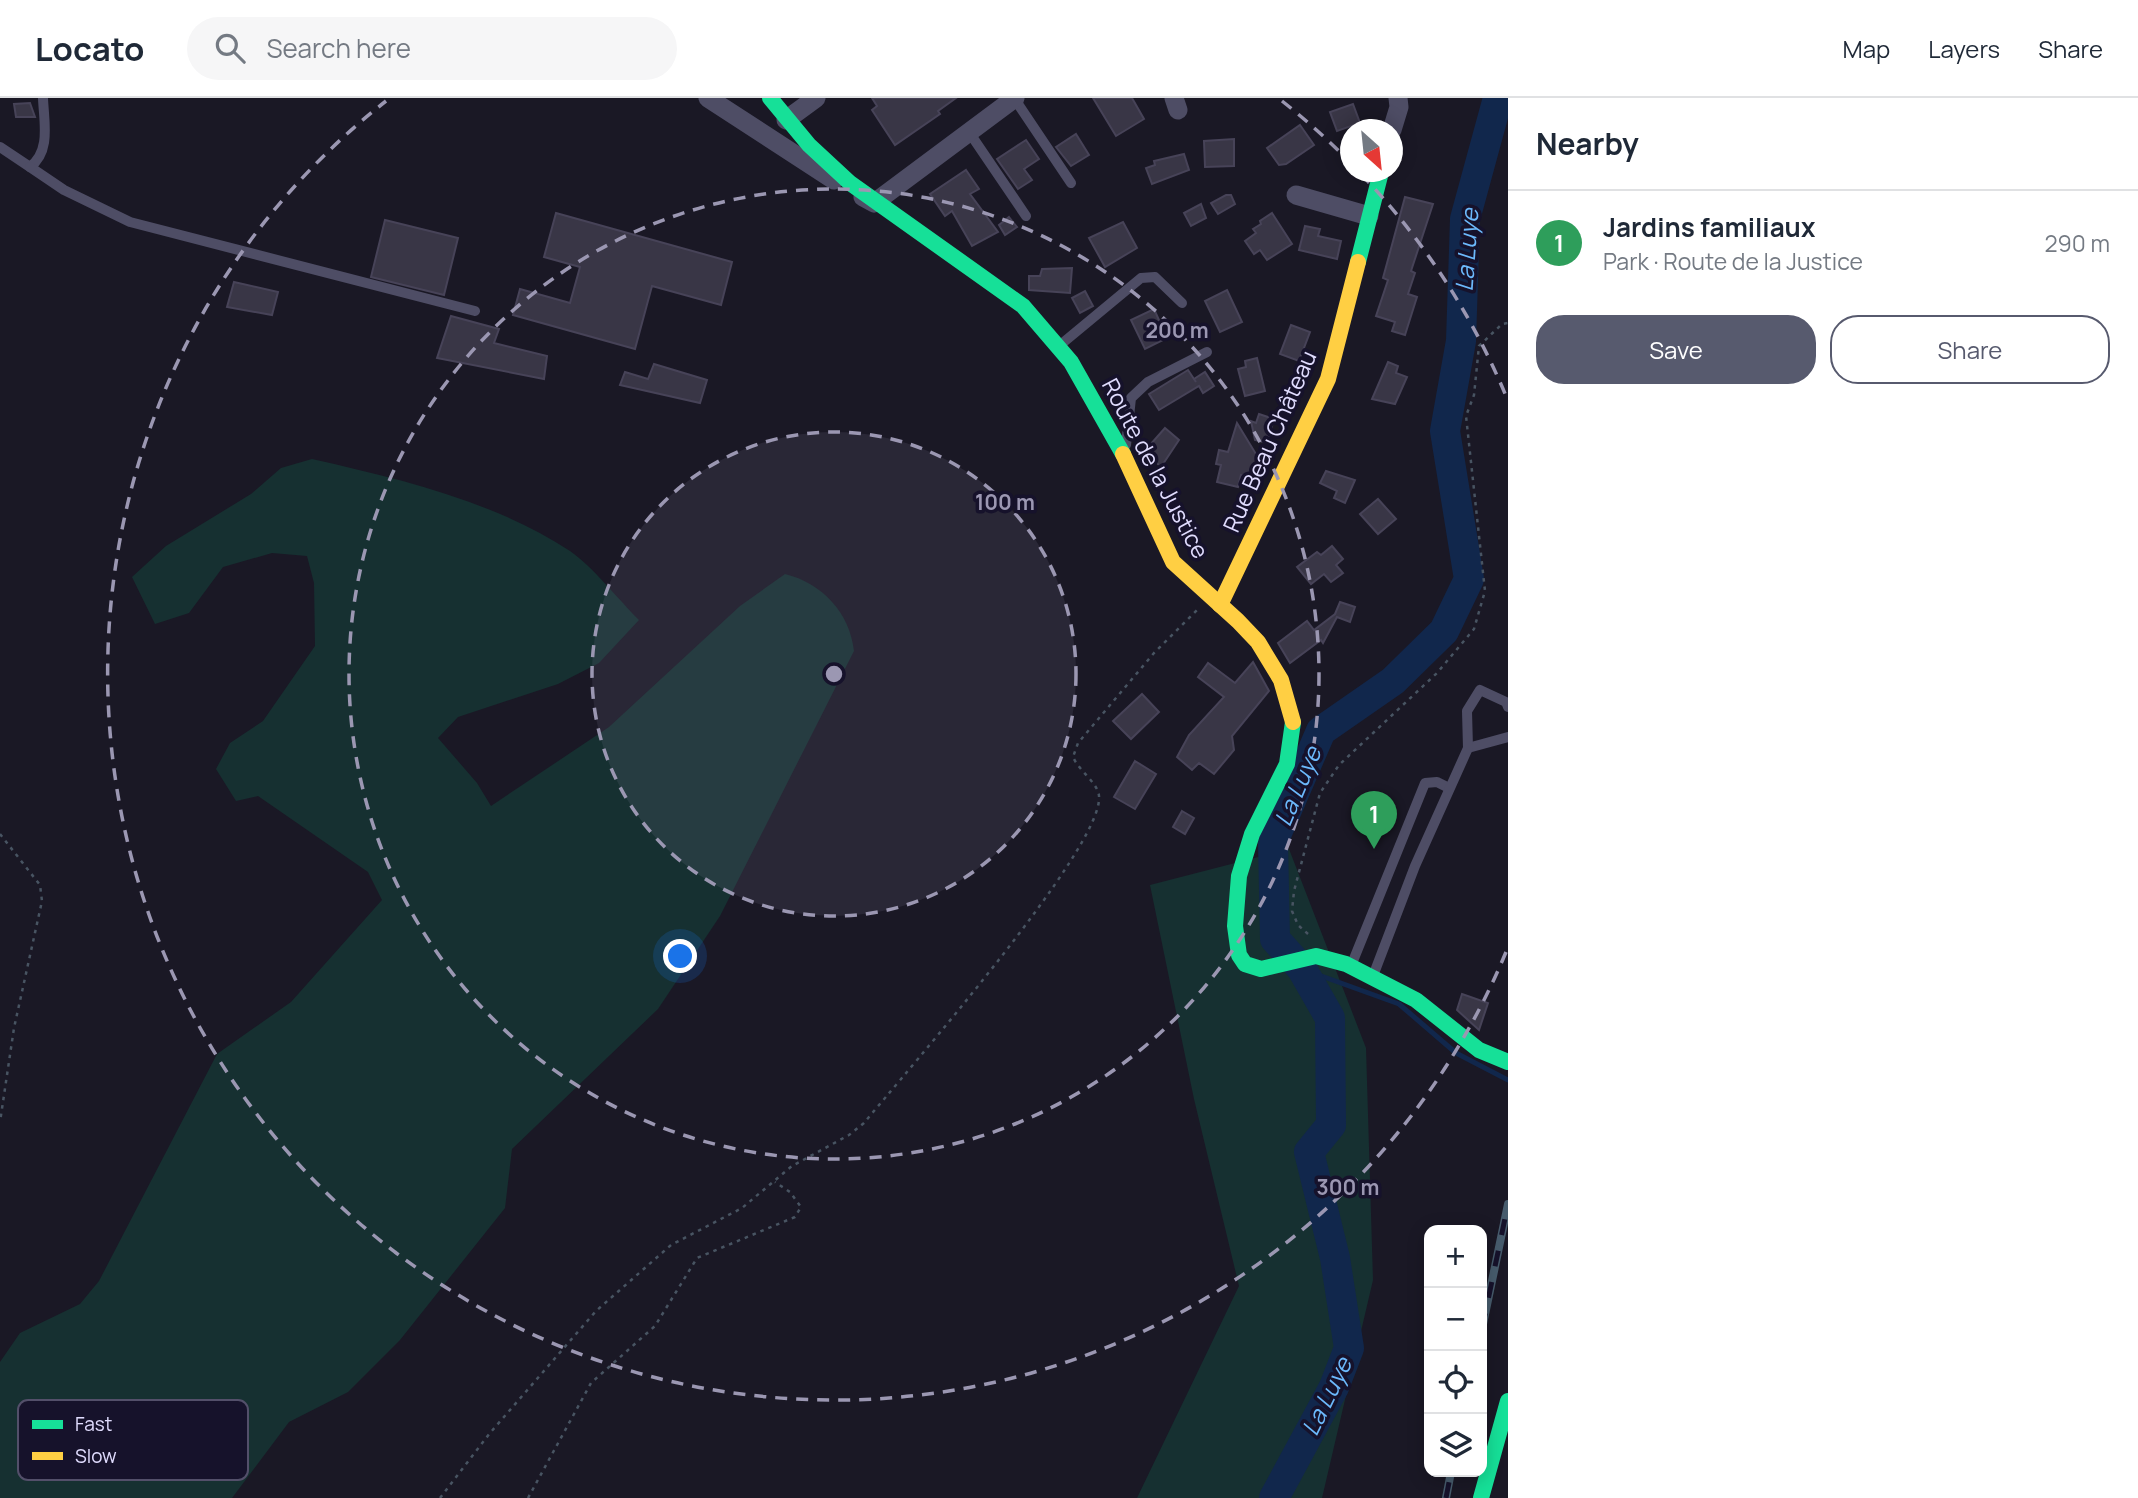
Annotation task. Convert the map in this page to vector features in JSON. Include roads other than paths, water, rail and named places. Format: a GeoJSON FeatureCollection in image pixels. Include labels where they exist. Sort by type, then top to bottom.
{"type":"FeatureCollection","features":[{"type":"Feature","properties":{"kind":"street","name":"Route de la Justice"},"geometry":{"type":"LineString","coordinates":[[708,98],[753,129],[874,203],[1021,305],[1059,347],[1091,394],[1173,562],[1258,643],[1282,680],[1292,709],[1289,754],[1280,781],[1244,852],[1236,906],[1234,947],[1239,956],[1252,968],[1275,966],[1316,956],[1373,976],[1438,1014],[1479,1052],[1508,1062]]}},
{"type":"Feature","properties":{"kind":"street"},"geometry":{"type":"LineString","coordinates":[[753,129],[778,109],[816,98]]}},
{"type":"Feature","properties":{"kind":"street"},"geometry":{"type":"LineString","coordinates":[[874,203],[1014,98]]}},
{"type":"Feature","properties":{"kind":"street"},"geometry":{"type":"LineString","coordinates":[[1395,119],[1399,107],[1398,98]]}},
{"type":"Feature","properties":{"kind":"street","name":"Route de la Justice"},"geometry":{"type":"LineString","coordinates":[[778,109],[816,156],[874,203]]}},
{"type":"Feature","properties":{"kind":"street","name":"Rue Beau Château"},"geometry":{"type":"LineString","coordinates":[[1214,601],[1328,379],[1378,182]]}},
{"type":"Feature","properties":{"kind":"street"},"geometry":{"type":"LineString","coordinates":[[1296,195],[1369,216]]}},
{"type":"Feature","properties":{"kind":"street"},"geometry":{"type":"LineString","coordinates":[[1483,1494],[1508,1401]]}},
{"type":"Feature","properties":{"kind":"street"},"geometry":{"type":"LineString","coordinates":[[1501,1487],[1508,1456]]}},
{"type":"Feature","properties":{"kind":"lane"},"geometry":{"type":"LineString","coordinates":[[30,167],[41,159],[46,138],[43,98]]}},
{"type":"Feature","properties":{"kind":"lane"},"geometry":{"type":"LineString","coordinates":[[1014,98],[1071,183]]}},
{"type":"Feature","properties":{"kind":"lane"},"geometry":{"type":"LineString","coordinates":[[969,132],[1026,216]]}},
{"type":"Feature","properties":{"kind":"lane"},"geometry":{"type":"LineString","coordinates":[[0,147],[64,190],[130,222],[475,311]]}},
{"type":"Feature","properties":{"kind":"lane"},"geometry":{"type":"LineString","coordinates":[[1059,347],[1141,278],[1155,277],[1182,303]]}},
{"type":"Feature","properties":{"kind":"lane"},"geometry":{"type":"LineString","coordinates":[[1124,460],[1131,398],[1148,382],[1207,352]]}},
{"type":"Feature","properties":{"kind":"lane"},"geometry":{"type":"LineString","coordinates":[[1373,976],[1415,866],[1468,748],[1467,711],[1480,690],[1506,702],[1508,707]]}},
{"type":"Feature","properties":{"kind":"lane"},"geometry":{"type":"LineString","coordinates":[[1468,748],[1508,737]]}},
{"type":"Feature","properties":{"kind":"lane"},"geometry":{"type":"LineString","coordinates":[[1350,967],[1425,783],[1437,782],[1450,788]]}},
{"type":"Feature","properties":{"kind":"waterway","name":"La Luye"},"geometry":{"type":"LineString","coordinates":[[1274,1498],[1334,1387],[1349,1348],[1335,1258],[1309,1152],[1331,1125],[1330,1018],[1302,969],[1275,939],[1273,842],[1321,731],[1393,681],[1444,631],[1469,579],[1445,431],[1461,341],[1465,219],[1498,98]]}},
{"type":"Feature","properties":{"kind":"waterway"},"geometry":{"type":"LineString","coordinates":[[1302,969],[1399,1004],[1456,1053],[1508,1080]]}},
{"type":"Feature","properties":{"kind":"railway"},"geometry":{"type":"LineString","coordinates":[[1487,1305],[1508,1204]]}},
{"type":"Feature","properties":{"kind":"railway"},"geometry":{"type":"LineString","coordinates":[[1446,1498],[1450,1477]]}},
{"type":"Feature","properties":{"kind":"place","name":"Jardins familiaux"},"geometry":{"type":"Point","coordinates":[1374,849]}}]}
